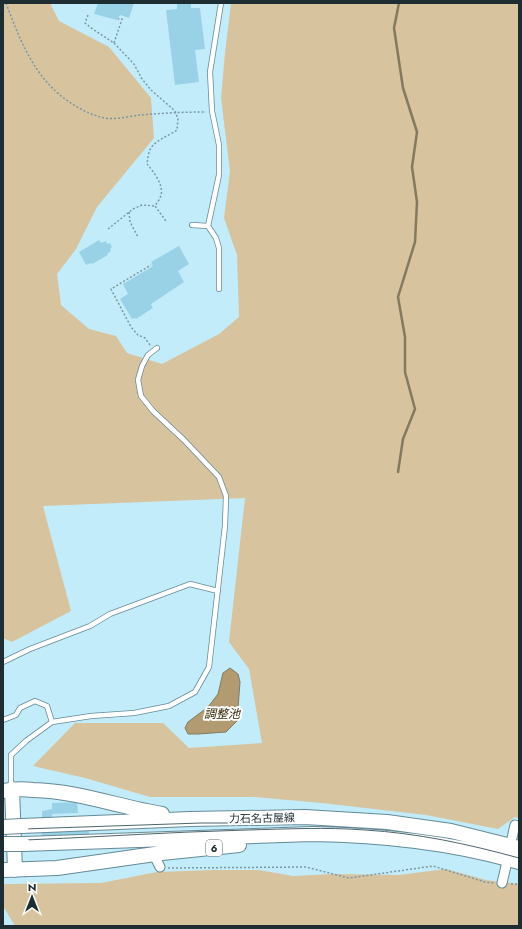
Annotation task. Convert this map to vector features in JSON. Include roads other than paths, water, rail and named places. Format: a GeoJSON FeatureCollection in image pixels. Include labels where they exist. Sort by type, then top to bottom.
{"type":"FeatureCollection","features":[{"type":"Feature","properties":{"kind":"main road"},"geometry":{"type":"LineString","coordinates":[[7,790],[46,790],[80,796],[153,813],[190,819]]}},
{"type":"Feature","properties":{"kind":"main road","name":"6"},"geometry":{"type":"LineString","coordinates":[[7,790],[9,870],[157,861],[291,840],[415,840]]}},
{"type":"Feature","properties":{"kind":"main road","name":"力石名古屋線"},"geometry":{"type":"LineString","coordinates":[[3,827],[190,819],[305,817],[387,822],[451,831],[516,843]]}},
{"type":"Feature","properties":{"kind":"main road","name":"力石名古屋線"},"geometry":{"type":"LineString","coordinates":[[3,844],[352,834],[415,840],[452,846],[512,864]]}},
{"type":"Feature","properties":{"kind":"street"},"geometry":{"type":"LineString","coordinates":[[516,843],[515,825],[519,826]]}},
{"type":"Feature","properties":{"kind":"street"},"geometry":{"type":"LineString","coordinates":[[502,883],[512,864]]}},
{"type":"Feature","properties":{"kind":"lane"},"geometry":{"type":"LineString","coordinates":[[219,289],[219,248],[216,238],[208,226],[219,175],[219,145],[212,111],[210,72],[221,3]]}},
{"type":"Feature","properties":{"kind":"lane"},"geometry":{"type":"LineString","coordinates":[[192,225],[208,226]]}},
{"type":"Feature","properties":{"kind":"lane"},"geometry":{"type":"LineString","coordinates":[[7,790],[11,755],[26,741],[52,722],[91,716],[134,713],[169,706],[195,692],[209,667],[225,526],[226,496],[219,477],[184,440],[153,411],[141,396],[138,380],[142,366],[148,355],[157,348]]}},
{"type":"Feature","properties":{"kind":"lane"},"geometry":{"type":"LineString","coordinates":[[3,662],[30,649],[90,626],[110,614],[190,584],[218,591]]}},
{"type":"Feature","properties":{"kind":"lane"},"geometry":{"type":"LineString","coordinates":[[3,720],[16,715],[20,708],[35,701],[47,706],[52,722]]}},
{"type":"Feature","properties":{"kind":"water","name":"調整池"},"geometry":{"type":"Polygon","coordinates":[[[230,668],[238,674],[240,682],[237,721],[226,732],[188,734],[185,728],[188,722],[208,707],[218,694],[223,673],[230,668]]]}},
{"type":"Feature","properties":{"kind":"waterway"},"geometry":{"type":"LineString","coordinates":[[398,472],[403,439],[415,409],[405,372],[405,337],[398,297],[415,242],[417,202],[412,167],[417,132],[403,88],[394,28],[399,3]]}},
{"type":"Feature","properties":{"kind":"tram line"},"geometry":{"type":"LineString","coordinates":[[3,831],[201,823],[283,823]]}},
{"type":"Feature","properties":{"kind":"tram line"},"geometry":{"type":"LineString","coordinates":[[3,841],[217,831],[350,829],[384,831],[423,836],[481,848],[519,858]]}}]}
